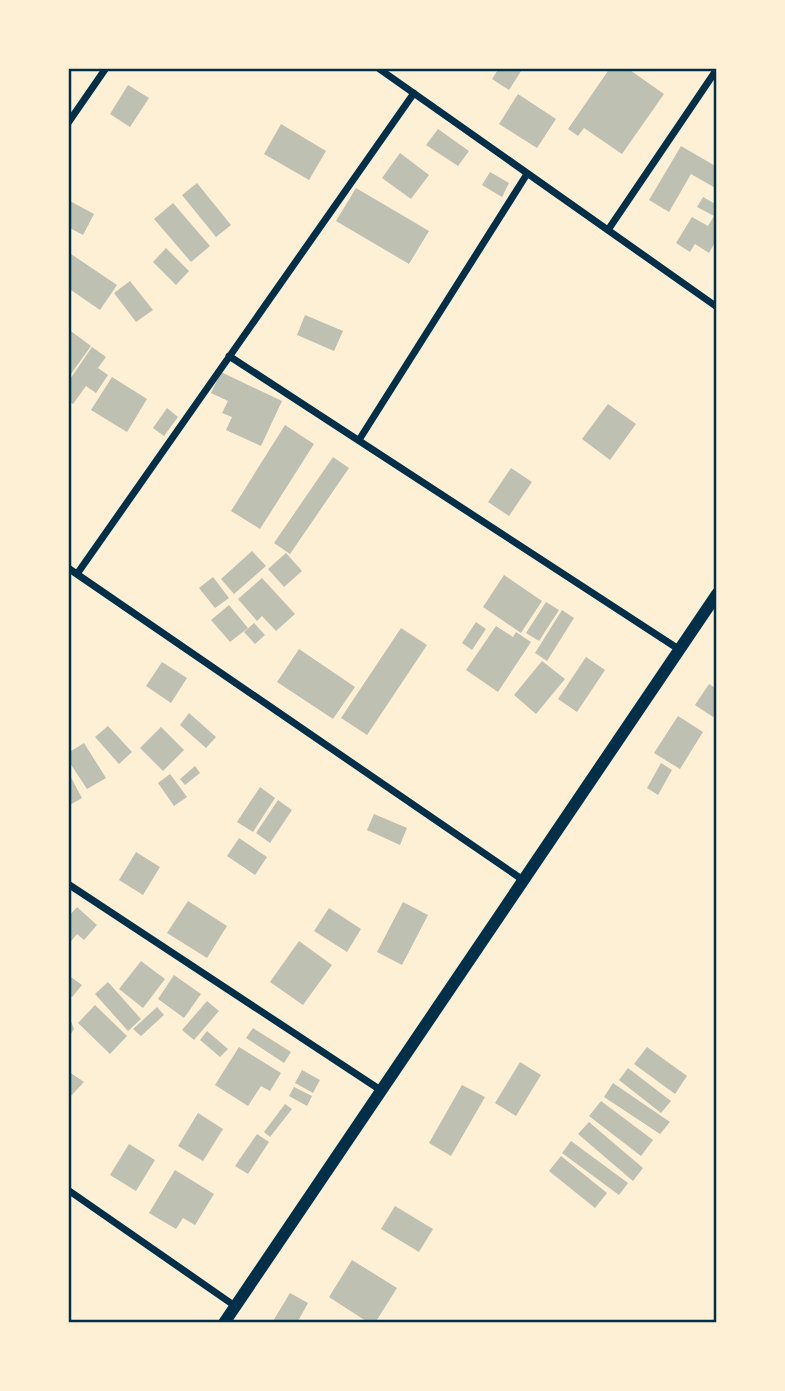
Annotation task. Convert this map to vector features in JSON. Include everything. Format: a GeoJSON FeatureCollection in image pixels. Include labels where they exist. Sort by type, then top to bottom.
{"type":"FeatureCollection","features":[{"type":"Feature","properties":{"kind":"street"},"geometry":{"type":"LineString","coordinates":[[68,123],[106,68]]}},
{"type":"Feature","properties":{"kind":"street"},"geometry":{"type":"LineString","coordinates":[[378,68],[717,307]]}},
{"type":"Feature","properties":{"kind":"street"},"geometry":{"type":"LineString","coordinates":[[608,230],[717,69]]}},
{"type":"Feature","properties":{"kind":"street"},"geometry":{"type":"LineString","coordinates":[[77,574],[414,93]]}},
{"type":"Feature","properties":{"kind":"street"},"geometry":{"type":"LineString","coordinates":[[359,440],[527,174]]}},
{"type":"Feature","properties":{"kind":"street"},"geometry":{"type":"LineString","coordinates":[[229,356],[680,650]]}},
{"type":"Feature","properties":{"kind":"street"},"geometry":{"type":"LineString","coordinates":[[68,568],[523,880]]}},
{"type":"Feature","properties":{"kind":"street"},"geometry":{"type":"LineString","coordinates":[[224,1323],[717,594]]}},
{"type":"Feature","properties":{"kind":"street"},"geometry":{"type":"LineString","coordinates":[[68,884],[382,1091]]}},
{"type":"Feature","properties":{"kind":"street"},"geometry":{"type":"LineString","coordinates":[[68,1190],[235,1306]]}},
{"type":"Feature","properties":{"kind":"building"},"geometry":{"type":"Polygon","coordinates":[[[499,68],[523,68],[509,90],[492,79],[499,68]]]}},
{"type":"Feature","properties":{"kind":"building"},"geometry":{"type":"Polygon","coordinates":[[[610,68],[627,68],[664,94],[622,154],[584,128],[578,136],[568,129],[610,68]]]}},
{"type":"Feature","properties":{"kind":"building"},"geometry":{"type":"Polygon","coordinates":[[[128,85],[149,98],[130,127],[110,114],[128,85]]]}},
{"type":"Feature","properties":{"kind":"building"},"geometry":{"type":"Polygon","coordinates":[[[518,94],[556,119],[537,148],[499,124],[518,94]]]}},
{"type":"Feature","properties":{"kind":"building"},"geometry":{"type":"Polygon","coordinates":[[[281,124],[326,151],[309,180],[264,154],[281,124]]]}},
{"type":"Feature","properties":{"kind":"building"},"geometry":{"type":"Polygon","coordinates":[[[438,129],[469,151],[458,166],[426,145],[438,129]]]}},
{"type":"Feature","properties":{"kind":"building"},"geometry":{"type":"Polygon","coordinates":[[[681,146],[717,167],[717,189],[691,174],[669,212],[649,200],[681,146]]]}},
{"type":"Feature","properties":{"kind":"building"},"geometry":{"type":"Polygon","coordinates":[[[400,153],[429,175],[411,199],[382,178],[400,153]]]}},
{"type":"Feature","properties":{"kind":"building"},"geometry":{"type":"Polygon","coordinates":[[[490,172],[509,183],[502,197],[482,185],[490,172]]]}},
{"type":"Feature","properties":{"kind":"building"},"geometry":{"type":"Polygon","coordinates":[[[197,183],[231,225],[216,237],[182,195],[197,183]]]}},
{"type":"Feature","properties":{"kind":"building"},"geometry":{"type":"Polygon","coordinates":[[[356,188],[429,231],[409,264],[336,221],[356,188]]]}},
{"type":"Feature","properties":{"kind":"building"},"geometry":{"type":"Polygon","coordinates":[[[703,197],[717,205],[717,246],[714,244],[709,253],[695,244],[690,252],[676,243],[692,217],[708,226],[714,216],[697,207],[703,197]]]}},
{"type":"Feature","properties":{"kind":"building"},"geometry":{"type":"Polygon","coordinates":[[[68,200],[94,214],[83,235],[68,227],[68,200]]]}},
{"type":"Feature","properties":{"kind":"building"},"geometry":{"type":"Polygon","coordinates":[[[173,203],[210,246],[191,262],[154,219],[173,203]]]}},
{"type":"Feature","properties":{"kind":"building"},"geometry":{"type":"Polygon","coordinates":[[[166,248],[189,271],[176,285],[153,262],[166,248]]]}},
{"type":"Feature","properties":{"kind":"building"},"geometry":{"type":"Polygon","coordinates":[[[68,252],[117,285],[100,310],[68,288],[68,252]]]}},
{"type":"Feature","properties":{"kind":"building"},"geometry":{"type":"Polygon","coordinates":[[[130,281],[153,310],[136,322],[114,293],[130,281]]]}},
{"type":"Feature","properties":{"kind":"building"},"geometry":{"type":"Polygon","coordinates":[[[305,315],[343,331],[334,351],[297,335],[305,315]]]}},
{"type":"Feature","properties":{"kind":"building"},"geometry":{"type":"Polygon","coordinates":[[[68,329],[91,346],[68,378],[68,329]]]}},
{"type":"Feature","properties":{"kind":"building"},"geometry":{"type":"Polygon","coordinates":[[[92,347],[106,357],[98,368],[108,375],[96,393],[86,386],[73,404],[68,401],[68,382],[92,347]]]}},
{"type":"Feature","properties":{"kind":"building"},"geometry":{"type":"Polygon","coordinates":[[[221,372],[282,401],[261,446],[226,430],[232,417],[222,413],[228,401],[211,393],[221,372]]]}},
{"type":"Feature","properties":{"kind":"building"},"geometry":{"type":"Polygon","coordinates":[[[112,377],[147,399],[127,432],[91,410],[112,377]]]}},
{"type":"Feature","properties":{"kind":"building"},"geometry":{"type":"Polygon","coordinates":[[[608,404],[636,424],[610,460],[582,439],[608,404]]]}},
{"type":"Feature","properties":{"kind":"building"},"geometry":{"type":"Polygon","coordinates":[[[167,408],[178,417],[164,436],[153,428],[167,408]]]}},
{"type":"Feature","properties":{"kind":"building"},"geometry":{"type":"Polygon","coordinates":[[[285,425],[314,444],[260,529],[231,511],[285,425]]]}},
{"type":"Feature","properties":{"kind":"building"},"geometry":{"type":"Polygon","coordinates":[[[333,457],[349,468],[290,554],[274,543],[333,457]]]}},
{"type":"Feature","properties":{"kind":"building"},"geometry":{"type":"Polygon","coordinates":[[[511,468],[532,482],[509,516],[488,502],[511,468]]]}},
{"type":"Feature","properties":{"kind":"building"},"geometry":{"type":"Polygon","coordinates":[[[252,551],[266,566],[234,594],[221,579],[252,551]]]}},
{"type":"Feature","properties":{"kind":"building"},"geometry":{"type":"Polygon","coordinates":[[[286,553],[302,571],[284,587],[268,569],[286,553]]]}},
{"type":"Feature","properties":{"kind":"building"},"geometry":{"type":"Polygon","coordinates":[[[504,575],[542,601],[521,633],[483,607],[504,575]]]}},
{"type":"Feature","properties":{"kind":"building"},"geometry":{"type":"Polygon","coordinates":[[[213,577],[229,598],[215,608],[199,588],[213,577]]]}},
{"type":"Feature","properties":{"kind":"building"},"geometry":{"type":"Polygon","coordinates":[[[262,578],[295,614],[276,631],[262,616],[257,621],[238,599],[262,578]]]}},
{"type":"Feature","properties":{"kind":"building"},"geometry":{"type":"Polygon","coordinates":[[[546,602],[559,610],[539,641],[526,633],[546,602]]]}},
{"type":"Feature","properties":{"kind":"building"},"geometry":{"type":"Polygon","coordinates":[[[229,605],[248,628],[230,642],[211,620],[229,605]]]}},
{"type":"Feature","properties":{"kind":"building"},"geometry":{"type":"Polygon","coordinates":[[[562,610],[574,618],[547,661],[535,653],[562,610]]]}},
{"type":"Feature","properties":{"kind":"building"},"geometry":{"type":"Polygon","coordinates":[[[476,622],[486,629],[472,650],[462,643],[476,622]]]}},
{"type":"Feature","properties":{"kind":"building"},"geometry":{"type":"Polygon","coordinates":[[[254,623],[265,635],[255,644],[244,632],[254,623]]]}},
{"type":"Feature","properties":{"kind":"building"},"geometry":{"type":"Polygon","coordinates":[[[496,626],[513,637],[516,632],[531,642],[498,692],[466,670],[496,626]]]}},
{"type":"Feature","properties":{"kind":"building"},"geometry":{"type":"Polygon","coordinates":[[[401,628],[427,645],[367,735],[341,718],[401,628]]]}},
{"type":"Feature","properties":{"kind":"building"},"geometry":{"type":"Polygon","coordinates":[[[299,649],[355,687],[333,719],[277,682],[299,649]]]}},
{"type":"Feature","properties":{"kind":"building"},"geometry":{"type":"Polygon","coordinates":[[[586,657],[605,670],[577,712],[558,699],[586,657]]]}},
{"type":"Feature","properties":{"kind":"building"},"geometry":{"type":"Polygon","coordinates":[[[542,661],[565,679],[536,714],[514,695],[542,661]]]}},
{"type":"Feature","properties":{"kind":"building"},"geometry":{"type":"Polygon","coordinates":[[[162,662],[187,678],[171,703],[146,686],[162,662]]]}},
{"type":"Feature","properties":{"kind":"building"},"geometry":{"type":"Polygon","coordinates":[[[709,684],[717,689],[717,711],[713,717],[695,705],[709,684]]]}},
{"type":"Feature","properties":{"kind":"building"},"geometry":{"type":"Polygon","coordinates":[[[189,713],[216,737],[206,748],[180,725],[189,713]]]}},
{"type":"Feature","properties":{"kind":"building"},"geometry":{"type":"Polygon","coordinates":[[[678,716],[703,732],[680,769],[654,753],[678,716]]]}},
{"type":"Feature","properties":{"kind":"building"},"geometry":{"type":"Polygon","coordinates":[[[108,726],[132,752],[119,764],[95,737],[108,726]]]}},
{"type":"Feature","properties":{"kind":"building"},"geometry":{"type":"Polygon","coordinates":[[[161,727],[184,750],[163,771],[140,748],[161,727]]]}},
{"type":"Feature","properties":{"kind":"building"},"geometry":{"type":"Polygon","coordinates":[[[84,743],[106,778],[87,789],[68,760],[68,753],[84,743]]]}},
{"type":"Feature","properties":{"kind":"building"},"geometry":{"type":"Polygon","coordinates":[[[661,763],[672,770],[658,795],[647,788],[661,763]]]}},
{"type":"Feature","properties":{"kind":"building"},"geometry":{"type":"Polygon","coordinates":[[[195,766],[200,773],[185,785],[180,779],[195,766]]]}},
{"type":"Feature","properties":{"kind":"building"},"geometry":{"type":"Polygon","coordinates":[[[68,772],[82,798],[68,806],[68,772]]]}},
{"type":"Feature","properties":{"kind":"building"},"geometry":{"type":"Polygon","coordinates":[[[170,774],[187,797],[174,806],[158,783],[170,774]]]}},
{"type":"Feature","properties":{"kind":"building"},"geometry":{"type":"Polygon","coordinates":[[[260,787],[275,798],[253,832],[237,822],[260,787]]]}},
{"type":"Feature","properties":{"kind":"building"},"geometry":{"type":"Polygon","coordinates":[[[278,800],[292,810],[270,843],[256,833],[278,800]]]}},
{"type":"Feature","properties":{"kind":"building"},"geometry":{"type":"Polygon","coordinates":[[[374,814],[407,828],[400,845],[367,830],[374,814]]]}},
{"type":"Feature","properties":{"kind":"building"},"geometry":{"type":"Polygon","coordinates":[[[239,838],[267,857],[255,875],[227,856],[239,838]]]}},
{"type":"Feature","properties":{"kind":"building"},"geometry":{"type":"Polygon","coordinates":[[[136,852],[160,867],[143,895],[119,880],[136,852]]]}},
{"type":"Feature","properties":{"kind":"building"},"geometry":{"type":"Polygon","coordinates":[[[188,901],[227,926],[207,958],[167,933],[188,901]]]}},
{"type":"Feature","properties":{"kind":"building"},"geometry":{"type":"Polygon","coordinates":[[[403,902],[428,915],[402,965],[377,952],[403,902]]]}},
{"type":"Feature","properties":{"kind":"building"},"geometry":{"type":"Polygon","coordinates":[[[77,907],[97,925],[84,940],[77,934],[68,945],[68,917],[77,907]]]}},
{"type":"Feature","properties":{"kind":"building"},"geometry":{"type":"Polygon","coordinates":[[[329,908],[361,929],[347,952],[314,931],[329,908]]]}},
{"type":"Feature","properties":{"kind":"building"},"geometry":{"type":"Polygon","coordinates":[[[299,941],[332,965],[303,1005],[270,982],[299,941]]]}},
{"type":"Feature","properties":{"kind":"building"},"geometry":{"type":"Polygon","coordinates":[[[141,961],[165,979],[143,1008],[119,989],[141,961]]]}},
{"type":"Feature","properties":{"kind":"building"},"geometry":{"type":"Polygon","coordinates":[[[68,975],[82,985],[72,997],[68,994],[68,975]]]}},
{"type":"Feature","properties":{"kind":"building"},"geometry":{"type":"Polygon","coordinates":[[[174,975],[201,994],[184,1018],[158,999],[174,975]]]}},
{"type":"Feature","properties":{"kind":"building"},"geometry":{"type":"Polygon","coordinates":[[[108,982],[141,1019],[128,1031],[95,994],[108,982]]]}},
{"type":"Feature","properties":{"kind":"building"},"geometry":{"type":"Polygon","coordinates":[[[207,1001],[219,1011],[194,1040],[182,1030],[207,1001]]]}},
{"type":"Feature","properties":{"kind":"building"},"geometry":{"type":"Polygon","coordinates":[[[95,1005],[127,1036],[110,1054],[78,1023],[95,1005]]]}},
{"type":"Feature","properties":{"kind":"building"},"geometry":{"type":"Polygon","coordinates":[[[157,1007],[164,1015],[141,1036],[133,1029],[157,1007]]]}},
{"type":"Feature","properties":{"kind":"building"},"geometry":{"type":"Polygon","coordinates":[[[68,1014],[74,1029],[68,1038],[68,1014]]]}},
{"type":"Feature","properties":{"kind":"building"},"geometry":{"type":"Polygon","coordinates":[[[253,1028],[291,1052],[284,1063],[246,1038],[253,1028]]]}},
{"type":"Feature","properties":{"kind":"building"},"geometry":{"type":"Polygon","coordinates":[[[207,1031],[228,1049],[220,1057],[200,1040],[207,1031]]]}},
{"type":"Feature","properties":{"kind":"building"},"geometry":{"type":"Polygon","coordinates":[[[239,1047],[281,1073],[270,1091],[261,1086],[248,1106],[215,1085],[239,1047]]]}},
{"type":"Feature","properties":{"kind":"building"},"geometry":{"type":"Polygon","coordinates":[[[647,1047],[687,1076],[675,1094],[634,1064],[647,1047]]]}},
{"type":"Feature","properties":{"kind":"building"},"geometry":{"type":"Polygon","coordinates":[[[520,1062],[541,1075],[516,1116],[495,1103],[520,1062]]]}},
{"type":"Feature","properties":{"kind":"building"},"geometry":{"type":"Polygon","coordinates":[[[628,1068],[671,1101],[661,1113],[619,1080],[628,1068]]]}},
{"type":"Feature","properties":{"kind":"building"},"geometry":{"type":"Polygon","coordinates":[[[302,1070],[320,1080],[313,1093],[295,1083],[302,1070]]]}},
{"type":"Feature","properties":{"kind":"building"},"geometry":{"type":"Polygon","coordinates":[[[68,1071],[84,1082],[68,1099],[68,1071]]]}},
{"type":"Feature","properties":{"kind":"building"},"geometry":{"type":"Polygon","coordinates":[[[613,1083],[670,1122],[660,1134],[604,1097],[613,1083]]]}},
{"type":"Feature","properties":{"kind":"building"},"geometry":{"type":"Polygon","coordinates":[[[462,1085],[485,1097],[451,1156],[429,1143],[462,1085]]]}},
{"type":"Feature","properties":{"kind":"building"},"geometry":{"type":"Polygon","coordinates":[[[294,1087],[312,1096],[307,1106],[289,1096],[294,1087]]]}},
{"type":"Feature","properties":{"kind":"building"},"geometry":{"type":"Polygon","coordinates":[[[601,1101],[653,1140],[641,1156],[589,1116],[601,1101]]]}},
{"type":"Feature","properties":{"kind":"building"},"geometry":{"type":"Polygon","coordinates":[[[285,1104],[292,1109],[270,1137],[264,1132],[285,1104]]]}},
{"type":"Feature","properties":{"kind":"building"},"geometry":{"type":"Polygon","coordinates":[[[198,1113],[223,1129],[203,1161],[178,1146],[198,1113]]]}},
{"type":"Feature","properties":{"kind":"building"},"geometry":{"type":"Polygon","coordinates":[[[589,1122],[643,1168],[633,1181],[578,1134],[589,1122]]]}},
{"type":"Feature","properties":{"kind":"building"},"geometry":{"type":"Polygon","coordinates":[[[257,1134],[269,1142],[248,1174],[235,1166],[257,1134]]]}},
{"type":"Feature","properties":{"kind":"building"},"geometry":{"type":"Polygon","coordinates":[[[571,1141],[628,1183],[619,1195],[562,1153],[571,1141]]]}},
{"type":"Feature","properties":{"kind":"building"},"geometry":{"type":"Polygon","coordinates":[[[129,1144],[155,1160],[136,1191],[110,1175],[129,1144]]]}},
{"type":"Feature","properties":{"kind":"building"},"geometry":{"type":"Polygon","coordinates":[[[561,1156],[607,1193],[595,1208],[549,1171],[561,1156]]]}},
{"type":"Feature","properties":{"kind":"building"},"geometry":{"type":"Polygon","coordinates":[[[175,1170],[214,1194],[195,1225],[183,1218],[176,1229],[149,1213],[175,1170]]]}},
{"type":"Feature","properties":{"kind":"building"},"geometry":{"type":"Polygon","coordinates":[[[395,1206],[433,1229],[419,1252],[381,1229],[395,1206]]]}},
{"type":"Feature","properties":{"kind":"building"},"geometry":{"type":"Polygon","coordinates":[[[352,1260],[397,1288],[375,1323],[369,1323],[329,1297],[352,1260]]]}},
{"type":"Feature","properties":{"kind":"building"},"geometry":{"type":"Polygon","coordinates":[[[290,1293],[308,1303],[297,1323],[276,1323],[273,1321],[290,1293]]]}}]}
